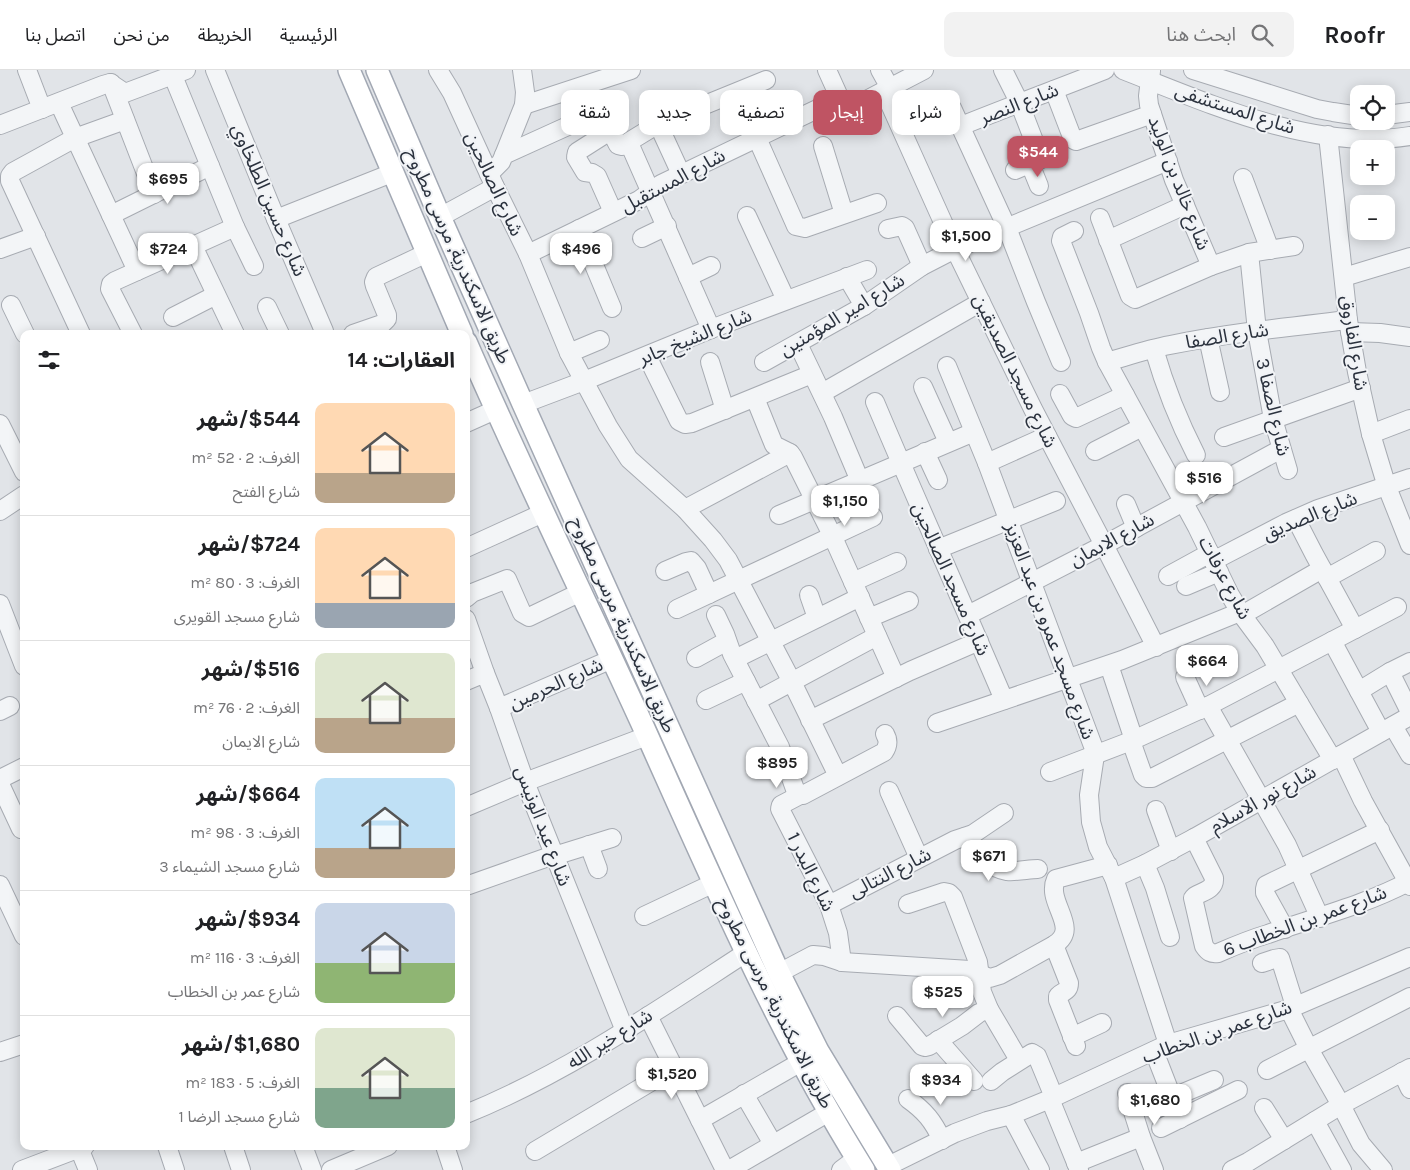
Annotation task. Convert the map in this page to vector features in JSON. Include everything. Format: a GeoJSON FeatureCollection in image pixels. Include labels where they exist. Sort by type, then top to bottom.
{"type":"FeatureCollection","features":[{"type":"Feature","properties":{"kind":"main road","name":"طريق الاسكندرية, مرسى مطروح"},"geometry":{"type":"LineString","coordinates":[[349,70],[460,330]]}},
{"type":"Feature","properties":{"kind":"main road","name":"طريق الاسكندرية, مرسى مطروح"},"geometry":{"type":"LineString","coordinates":[[378,70],[440,217],[523,404],[779,972],[818,1051],[889,1168]]}},
{"type":"Feature","properties":{"kind":"main road","name":"طريق الاسكندرية, مرسى مطروح"},"geometry":{"type":"LineString","coordinates":[[470,351],[714,883],[779,1020],[829,1112],[854,1166]]}},
{"type":"Feature","properties":{"kind":"street"},"geometry":{"type":"LineString","coordinates":[[27,70],[42,109]]}},
{"type":"Feature","properties":{"kind":"street","name":"شارع حسين الطلخاوي"},"geometry":{"type":"LineString","coordinates":[[215,70],[321,330]]}},
{"type":"Feature","properties":{"kind":"street","name":"شارع الصالحين"},"geometry":{"type":"LineString","coordinates":[[438,70],[452,92],[492,181],[528,254],[569,353],[608,426],[629,460],[685,509],[728,560],[792,682],[838,776]]}},
{"type":"Feature","properties":{"kind":"street"},"geometry":{"type":"LineString","coordinates":[[440,217],[492,181],[524,105],[525,92],[522,70]]}},
{"type":"Feature","properties":{"kind":"street"},"geometry":{"type":"LineString","coordinates":[[524,105],[631,70]]}},
{"type":"Feature","properties":{"kind":"street"},"geometry":{"type":"LineString","coordinates":[[827,70],[836,90]]}},
{"type":"Feature","properties":{"kind":"street","name":"شارع مسجد الصديقين"},"geometry":{"type":"LineString","coordinates":[[880,70],[956,249],[1032,409],[1156,647]]}},
{"type":"Feature","properties":{"kind":"street"},"geometry":{"type":"LineString","coordinates":[[1003,70],[1019,102],[1038,186]]}},
{"type":"Feature","properties":{"kind":"street","name":"شارع النصر"},"geometry":{"type":"LineString","coordinates":[[960,126],[1105,70]]}},
{"type":"Feature","properties":{"kind":"street","name":"شارع المستشفى"},"geometry":{"type":"LineString","coordinates":[[1123,70],[1151,75],[1228,111],[1269,123],[1328,135],[1362,139],[1392,139],[1410,136]]}},
{"type":"Feature","properties":{"kind":"street","name":"شارع المستشفى"},"geometry":{"type":"LineString","coordinates":[[1194,70],[1317,109],[1350,115]]}},
{"type":"Feature","properties":{"kind":"street","name":"شارع المستقبل"},"geometry":{"type":"LineString","coordinates":[[882,92],[919,71]]}},
{"type":"Feature","properties":{"kind":"street"},"geometry":{"type":"LineString","coordinates":[[110,83],[125,94],[180,73],[210,166],[254,266]]}},
{"type":"Feature","properties":{"kind":"street","name":"شارع خالد بن الوليد"},"geometry":{"type":"LineString","coordinates":[[1151,75],[1148,96],[1152,114],[1185,205],[1211,266]]}},
{"type":"Feature","properties":{"kind":"street"},"geometry":{"type":"LineString","coordinates":[[710,103],[766,80]]}},
{"type":"Feature","properties":{"kind":"street"},"geometry":{"type":"LineString","coordinates":[[0,125],[110,83]]}},
{"type":"Feature","properties":{"kind":"street"},"geometry":{"type":"LineString","coordinates":[[110,83],[154,194]]}},
{"type":"Feature","properties":{"kind":"street"},"geometry":{"type":"LineString","coordinates":[[1054,90],[1074,140],[1152,114]]}},
{"type":"Feature","properties":{"kind":"street"},"geometry":{"type":"LineString","coordinates":[[59,103],[137,270]]}},
{"type":"Feature","properties":{"kind":"street","name":"شارع المستقبل"},"geometry":{"type":"LineString","coordinates":[[528,254],[645,197],[661,184],[813,111]]}},
{"type":"Feature","properties":{"kind":"street"},"geometry":{"type":"LineString","coordinates":[[1395,114],[1410,112]]}},
{"type":"Feature","properties":{"kind":"street"},"geometry":{"type":"LineString","coordinates":[[79,330],[10,181],[10,176],[13,172],[75,138],[125,120]]}},
{"type":"Feature","properties":{"kind":"street"},"geometry":{"type":"LineString","coordinates":[[960,126],[1007,228],[1061,362]]}},
{"type":"Feature","properties":{"kind":"street"},"geometry":{"type":"LineString","coordinates":[[504,155],[561,129]]}},
{"type":"Feature","properties":{"kind":"street"},"geometry":{"type":"LineString","coordinates":[[604,135],[577,152],[576,156],[585,172],[597,176],[613,212]]}},
{"type":"Feature","properties":{"kind":"street"},"geometry":{"type":"LineString","coordinates":[[612,135],[619,146],[622,146],[640,135]]}},
{"type":"Feature","properties":{"kind":"street"},"geometry":{"type":"LineString","coordinates":[[663,135],[681,174]]}},
{"type":"Feature","properties":{"kind":"street","name":"شارع الفاروق"},"geometry":{"type":"LineString","coordinates":[[1328,135],[1349,326],[1370,434],[1387,486],[1410,545]]}},
{"type":"Feature","properties":{"kind":"street"},"geometry":{"type":"LineString","coordinates":[[757,138],[796,226],[805,228],[877,203]]}},
{"type":"Feature","properties":{"kind":"street"},"geometry":{"type":"LineString","coordinates":[[629,142],[711,330]]}},
{"type":"Feature","properties":{"kind":"street"},"geometry":{"type":"LineString","coordinates":[[822,146],[844,214]]}},
{"type":"Feature","properties":{"kind":"street","name":"شارع امير المؤمنين"},"geometry":{"type":"LineString","coordinates":[[764,362],[864,306],[922,266],[956,249],[1168,161]]}},
{"type":"Feature","properties":{"kind":"street"},"geometry":{"type":"LineString","coordinates":[[111,215],[210,166]]}},
{"type":"Feature","properties":{"kind":"street"},"geometry":{"type":"LineString","coordinates":[[276,219],[392,173]]}},
{"type":"Feature","properties":{"kind":"street"},"geometry":{"type":"LineString","coordinates":[[1243,178],[1270,250]]}},
{"type":"Feature","properties":{"kind":"street"},"geometry":{"type":"LineString","coordinates":[[1108,240],[1185,205]]}},
{"type":"Feature","properties":{"kind":"street"},"geometry":{"type":"LineString","coordinates":[[747,216],[786,300]]}},
{"type":"Feature","properties":{"kind":"street"},"geometry":{"type":"LineString","coordinates":[[1100,218],[1130,296],[1135,299],[1211,266],[1249,253],[1294,246]]}},
{"type":"Feature","properties":{"kind":"street"},"geometry":{"type":"LineString","coordinates":[[130,330],[110,289],[111,284],[137,270],[235,226]]}},
{"type":"Feature","properties":{"kind":"street"},"geometry":{"type":"LineString","coordinates":[[642,238],[667,226]]}},
{"type":"Feature","properties":{"kind":"street"},"geometry":{"type":"LineString","coordinates":[[888,229],[902,226],[905,228],[922,266]]}},
{"type":"Feature","properties":{"kind":"street"},"geometry":{"type":"LineString","coordinates":[[579,229],[612,308]]}},
{"type":"Feature","properties":{"kind":"street","name":"شارع عرفات"},"geometry":{"type":"LineString","coordinates":[[1074,231],[1062,237],[1062,241],[1107,362],[1198,527],[1241,614],[1266,646],[1299,703],[1337,758],[1409,883]]}},
{"type":"Feature","properties":{"kind":"street"},"geometry":{"type":"LineString","coordinates":[[0,249],[36,236]]}},
{"type":"Feature","properties":{"kind":"street"},"geometry":{"type":"LineString","coordinates":[[193,246],[233,330]]}},
{"type":"Feature","properties":{"kind":"street"},"geometry":{"type":"LineString","coordinates":[[366,330],[382,324],[387,319],[375,286],[376,278],[427,252]]}},
{"type":"Feature","properties":{"kind":"street","name":"شارع الصفا 3"},"geometry":{"type":"LineString","coordinates":[[1249,253],[1257,330],[1273,419],[1288,470]]}},
{"type":"Feature","properties":{"kind":"street"},"geometry":{"type":"LineString","coordinates":[[1344,277],[1410,257]]}},
{"type":"Feature","properties":{"kind":"street"},"geometry":{"type":"LineString","coordinates":[[688,277],[711,266]]}},
{"type":"Feature","properties":{"kind":"street","name":"شارع الشيخ جابر"},"geometry":{"type":"LineString","coordinates":[[523,404],[867,270]]}},
{"type":"Feature","properties":{"kind":"street"},"geometry":{"type":"LineString","coordinates":[[847,278],[864,306]]}},
{"type":"Feature","properties":{"kind":"street"},"geometry":{"type":"LineString","coordinates":[[173,317],[216,295]]}},
{"type":"Feature","properties":{"kind":"street"},"geometry":{"type":"LineString","coordinates":[[822,393],[981,302]]}},
{"type":"Feature","properties":{"kind":"street"},"geometry":{"type":"LineString","coordinates":[[11,304],[23,330]]}},
{"type":"Feature","properties":{"kind":"street"},"geometry":{"type":"LineString","coordinates":[[267,308],[278,330]]}},
{"type":"Feature","properties":{"kind":"street","name":"شارع الصفا"},"geometry":{"type":"LineString","coordinates":[[1107,362],[1154,348],[1257,330],[1349,326],[1410,337]]}},
{"type":"Feature","properties":{"kind":"street"},"geometry":{"type":"LineString","coordinates":[[1208,338],[1220,392]]}},
{"type":"Feature","properties":{"kind":"street"},"geometry":{"type":"LineString","coordinates":[[569,353],[600,340]]}},
{"type":"Feature","properties":{"kind":"street"},"geometry":{"type":"LineString","coordinates":[[798,344],[822,393],[860,481]]}},
{"type":"Feature","properties":{"kind":"street"},"geometry":{"type":"LineString","coordinates":[[1154,348],[1175,412],[1196,455]]}},
{"type":"Feature","properties":{"kind":"street"},"geometry":{"type":"LineString","coordinates":[[647,356],[679,421],[686,424],[812,374]]}},
{"type":"Feature","properties":{"kind":"street"},"geometry":{"type":"LineString","coordinates":[[710,362],[725,410]]}},
{"type":"Feature","properties":{"kind":"street","name":"شارع مسجد عمرو بن عبد العزيز"},"geometry":{"type":"LineString","coordinates":[[947,366],[1033,582],[1093,746],[1095,755],[1089,795],[1091,822],[1098,847],[1111,871],[1161,1048],[1170,1098],[1173,1108],[1180,1119]]}},
{"type":"Feature","properties":{"kind":"street"},"geometry":{"type":"LineString","coordinates":[[923,387],[948,442]]}},
{"type":"Feature","properties":{"kind":"street"},"geometry":{"type":"LineString","coordinates":[[1224,437],[1361,388]]}},
{"type":"Feature","properties":{"kind":"street"},"geometry":{"type":"LineString","coordinates":[[1060,394],[1072,416],[1076,418],[1125,395]]}},
{"type":"Feature","properties":{"kind":"street"},"geometry":{"type":"LineString","coordinates":[[755,398],[774,446],[790,453],[832,535],[896,678]]}},
{"type":"Feature","properties":{"kind":"street","name":"شارع مسجد الصالحين"},"geometry":{"type":"LineString","coordinates":[[875,402],[1004,700]]}},
{"type":"Feature","properties":{"kind":"street"},"geometry":{"type":"LineString","coordinates":[[470,421],[496,410]]}},
{"type":"Feature","properties":{"kind":"street"},"geometry":{"type":"LineString","coordinates":[[1370,434],[1410,419]]}},
{"type":"Feature","properties":{"kind":"street"},"geometry":{"type":"LineString","coordinates":[[0,424],[20,464]]}},
{"type":"Feature","properties":{"kind":"street"},"geometry":{"type":"LineString","coordinates":[[1095,452],[1142,427]]}},
{"type":"Feature","properties":{"kind":"street"},"geometry":{"type":"LineString","coordinates":[[779,515],[974,432]]}},
{"type":"Feature","properties":{"kind":"street"},"geometry":{"type":"LineString","coordinates":[[987,463],[1047,436]]}},
{"type":"Feature","properties":{"kind":"street","name":"شارع الايمان"},"geometry":{"type":"LineString","coordinates":[[968,615],[1104,545],[1281,449]]}},
{"type":"Feature","properties":{"kind":"street"},"geometry":{"type":"LineString","coordinates":[[925,452],[938,480]]}},
{"type":"Feature","properties":{"kind":"street"},"geometry":{"type":"LineString","coordinates":[[685,509],[790,453]]}},
{"type":"Feature","properties":{"kind":"street","name":"شارع الصديق"},"geometry":{"type":"LineString","coordinates":[[1214,562],[1318,509],[1410,478]]}},
{"type":"Feature","properties":{"kind":"street"},"geometry":{"type":"LineString","coordinates":[[0,511],[20,498]]}},
{"type":"Feature","properties":{"kind":"street"},"geometry":{"type":"LineString","coordinates":[[938,549],[1056,501]]}},
{"type":"Feature","properties":{"kind":"street"},"geometry":{"type":"LineString","coordinates":[[1126,504],[1136,528]]}},
{"type":"Feature","properties":{"kind":"street"},"geometry":{"type":"LineString","coordinates":[[470,546],[543,513]]}},
{"type":"Feature","properties":{"kind":"street"},"geometry":{"type":"LineString","coordinates":[[677,609],[873,517]]}},
{"type":"Feature","properties":{"kind":"street"},"geometry":{"type":"LineString","coordinates":[[1296,519],[1356,629]]}},
{"type":"Feature","properties":{"kind":"street"},"geometry":{"type":"LineString","coordinates":[[937,723],[1109,665],[1241,614],[1376,552]]}},
{"type":"Feature","properties":{"kind":"street"},"geometry":{"type":"LineString","coordinates":[[665,571],[691,561],[697,568],[708,594]]}},
{"type":"Feature","properties":{"kind":"street"},"geometry":{"type":"LineString","coordinates":[[735,659],[817,618],[897,562]]}},
{"type":"Feature","properties":{"kind":"street"},"geometry":{"type":"LineString","coordinates":[[1168,576],[1214,562]]}},
{"type":"Feature","properties":{"kind":"street"},"geometry":{"type":"LineString","coordinates":[[1186,586],[1214,562]]}},
{"type":"Feature","properties":{"kind":"street"},"geometry":{"type":"LineString","coordinates":[[470,595],[507,579],[522,614],[529,617],[581,592]]}},
{"type":"Feature","properties":{"kind":"street"},"geometry":{"type":"LineString","coordinates":[[809,595],[817,618]]}},
{"type":"Feature","properties":{"kind":"street"},"geometry":{"type":"LineString","coordinates":[[869,618],[909,601]]}},
{"type":"Feature","properties":{"kind":"street"},"geometry":{"type":"LineString","coordinates":[[0,604],[20,656]]}},
{"type":"Feature","properties":{"kind":"street"},"geometry":{"type":"LineString","coordinates":[[1050,772],[1133,741],[1204,708],[1397,607]]}},
{"type":"Feature","properties":{"kind":"street"},"geometry":{"type":"LineString","coordinates":[[716,615],[735,659],[780,747],[796,792],[800,795],[884,752],[888,747],[888,738],[885,734]]}},
{"type":"Feature","properties":{"kind":"street","name":"شارع عبد الونيس"},"geometry":{"type":"LineString","coordinates":[[470,630],[525,782],[625,1031]]}},
{"type":"Feature","properties":{"kind":"street"},"geometry":{"type":"LineString","coordinates":[[756,701],[877,636]]}},
{"type":"Feature","properties":{"kind":"street"},"geometry":{"type":"LineString","coordinates":[[696,658],[728,641]]}},
{"type":"Feature","properties":{"kind":"street"},"geometry":{"type":"LineString","coordinates":[[810,720],[896,678],[979,641]]}},
{"type":"Feature","properties":{"kind":"street"},"geometry":{"type":"LineString","coordinates":[[1332,641],[1359,691],[1387,729],[1410,755]]}},
{"type":"Feature","properties":{"kind":"street","name":"شارع الحرمين"},"geometry":{"type":"LineString","coordinates":[[499,708],[612,659]]}},
{"type":"Feature","properties":{"kind":"street"},"geometry":{"type":"LineString","coordinates":[[1359,691],[1410,662]]}},
{"type":"Feature","properties":{"kind":"street"},"geometry":{"type":"LineString","coordinates":[[1109,665],[1143,775],[1146,778],[1152,778],[1299,703]]}},
{"type":"Feature","properties":{"kind":"street"},"geometry":{"type":"LineString","coordinates":[[1390,672],[1410,714]]}},
{"type":"Feature","properties":{"kind":"street"},"geometry":{"type":"LineString","coordinates":[[470,679],[485,673]]}},
{"type":"Feature","properties":{"kind":"street"},"geometry":{"type":"LineString","coordinates":[[1185,677],[1227,740],[1262,800],[1287,845],[1320,918]]}},
{"type":"Feature","properties":{"kind":"street"},"geometry":{"type":"LineString","coordinates":[[706,700],[746,681]]}},
{"type":"Feature","properties":{"kind":"street","name":"شارع نور الاسلام"},"geometry":{"type":"LineString","coordinates":[[1054,945],[1060,941],[1064,934],[1065,925],[1054,894],[1053,886],[1056,879],[1145,864],[1337,758],[1410,714]]}},
{"type":"Feature","properties":{"kind":"street"},"geometry":{"type":"LineString","coordinates":[[470,805],[525,782],[647,736]]}},
{"type":"Feature","properties":{"kind":"street"},"geometry":{"type":"LineString","coordinates":[[0,779],[20,769]]}},
{"type":"Feature","properties":{"kind":"street"},"geometry":{"type":"LineString","coordinates":[[0,784],[20,827]]}},
{"type":"Feature","properties":{"kind":"street"},"geometry":{"type":"LineString","coordinates":[[889,791],[919,858]]}},
{"type":"Feature","properties":{"kind":"street","name":"شارع البدر 1"},"geometry":{"type":"LineString","coordinates":[[800,795],[781,805],[780,809],[829,905],[838,933],[842,962]]}},
{"type":"Feature","properties":{"kind":"street"},"geometry":{"type":"LineString","coordinates":[[1156,810],[1171,850]]}},
{"type":"Feature","properties":{"kind":"street","name":"شارع النتالى"},"geometry":{"type":"LineString","coordinates":[[829,905],[955,840],[973,834],[1004,813]]}},
{"type":"Feature","properties":{"kind":"street"},"geometry":{"type":"LineString","coordinates":[[1285,929],[1265,889],[1266,886],[1380,830]]}},
{"type":"Feature","properties":{"kind":"street"},"geometry":{"type":"LineString","coordinates":[[965,837],[984,860],[996,867],[1007,871],[1038,869]]}},
{"type":"Feature","properties":{"kind":"street"},"geometry":{"type":"LineString","coordinates":[[470,885],[548,857],[612,838]]}},
{"type":"Feature","properties":{"kind":"street","name":"شارع عمر بن الخطاب 6"},"geometry":{"type":"LineString","coordinates":[[1194,838],[1214,878],[1212,887],[1193,898],[1204,946],[1212,954],[1320,918],[1409,883]]}},
{"type":"Feature","properties":{"kind":"street"},"geometry":{"type":"LineString","coordinates":[[589,845],[598,869]]}},
{"type":"Feature","properties":{"kind":"street"},"geometry":{"type":"LineString","coordinates":[[1145,864],[1155,888],[1170,937]]}},
{"type":"Feature","properties":{"kind":"street"},"geometry":{"type":"LineString","coordinates":[[644,916],[714,883]]}},
{"type":"Feature","properties":{"kind":"street"},"geometry":{"type":"LineString","coordinates":[[0,885],[6,913],[20,931]]}},
{"type":"Feature","properties":{"kind":"street"},"geometry":{"type":"LineString","coordinates":[[908,904],[944,892],[949,893],[953,897],[978,962],[982,992],[989,1009],[1019,1060]]}},
{"type":"Feature","properties":{"kind":"street"},"geometry":{"type":"LineString","coordinates":[[779,972],[813,955],[824,956],[842,962],[970,970],[990,978],[1000,975],[1054,945],[1069,987],[1058,996],[1058,1000],[1074,1042],[1102,1023]]}},
{"type":"Feature","properties":{"kind":"street","name":"شارع خير الله"},"geometry":{"type":"LineString","coordinates":[[470,1112],[496,1102],[559,1070],[625,1031],[747,952]]}},
{"type":"Feature","properties":{"kind":"street","name":"شارع عمر بن الخطاب"},"geometry":{"type":"LineString","coordinates":[[889,1168],[942,1140],[987,1121],[1011,1115],[1052,1098],[1161,1048],[1292,1007],[1410,957]]}},
{"type":"Feature","properties":{"kind":"street"},"geometry":{"type":"LineString","coordinates":[[1262,963],[1280,958],[1292,1007],[1309,1049],[1361,1144],[1383,1170]]}},
{"type":"Feature","properties":{"kind":"street"},"geometry":{"type":"LineString","coordinates":[[1266,1070],[1410,998]]}},
{"type":"Feature","properties":{"kind":"street"},"geometry":{"type":"LineString","coordinates":[[897,1016],[924,1047],[929,1046],[979,1013],[989,1009]]}},
{"type":"Feature","properties":{"kind":"street"},"geometry":{"type":"LineString","coordinates":[[648,1016],[725,1170]]}},
{"type":"Feature","properties":{"kind":"street"},"geometry":{"type":"LineString","coordinates":[[938,1040],[982,1081],[1032,1053],[1035,1054],[1077,1166],[1141,1137]]}},
{"type":"Feature","properties":{"kind":"street"},"geometry":{"type":"LineString","coordinates":[[0,1052],[20,1045]]}},
{"type":"Feature","properties":{"kind":"street"},"geometry":{"type":"LineString","coordinates":[[700,1120],[801,1062]]}},
{"type":"Feature","properties":{"kind":"street"},"geometry":{"type":"LineString","coordinates":[[535,1151],[674,1068]]}},
{"type":"Feature","properties":{"kind":"street"},"geometry":{"type":"LineString","coordinates":[[1232,1170],[1341,1105],[1406,1070],[1410,1089]]}},
{"type":"Feature","properties":{"kind":"street"},"geometry":{"type":"LineString","coordinates":[[1170,1098],[1214,1080]]}},
{"type":"Feature","properties":{"kind":"street"},"geometry":{"type":"LineString","coordinates":[[1161,1128],[1238,1090]]}},
{"type":"Feature","properties":{"kind":"street"},"geometry":{"type":"LineString","coordinates":[[1126,1093],[1154,1170]]}},
{"type":"Feature","properties":{"kind":"street"},"geometry":{"type":"LineString","coordinates":[[744,1094],[773,1144]]}},
{"type":"Feature","properties":{"kind":"street"},"geometry":{"type":"LineString","coordinates":[[908,1098],[934,1124],[942,1140]]}},
{"type":"Feature","properties":{"kind":"street"},"geometry":{"type":"LineString","coordinates":[[1264,1108],[1284,1140]]}},
{"type":"Feature","properties":{"kind":"street"},"geometry":{"type":"LineString","coordinates":[[729,1170],[829,1112]]}},
{"type":"Feature","properties":{"kind":"street"},"geometry":{"type":"LineString","coordinates":[[1011,1115],[1040,1170]]}},
{"type":"Feature","properties":{"kind":"street"},"geometry":{"type":"LineString","coordinates":[[1315,1121],[1342,1170]]}},
{"type":"Feature","properties":{"kind":"street"},"geometry":{"type":"LineString","coordinates":[[22,1170],[74,1150]]}},
{"type":"Feature","properties":{"kind":"street"},"geometry":{"type":"LineString","coordinates":[[83,1150],[88,1170]]}},
{"type":"Feature","properties":{"kind":"street"},"geometry":{"type":"LineString","coordinates":[[168,1150],[175,1170]]}},
{"type":"Feature","properties":{"kind":"street"},"geometry":{"type":"LineString","coordinates":[[235,1150],[241,1170]]}},
{"type":"Feature","properties":{"kind":"street"},"geometry":{"type":"LineString","coordinates":[[304,1150],[312,1170]]}},
{"type":"Feature","properties":{"kind":"street"},"geometry":{"type":"LineString","coordinates":[[331,1170],[378,1150]]}},
{"type":"Feature","properties":{"kind":"street"},"geometry":{"type":"LineString","coordinates":[[446,1150],[453,1170]]}}]}
